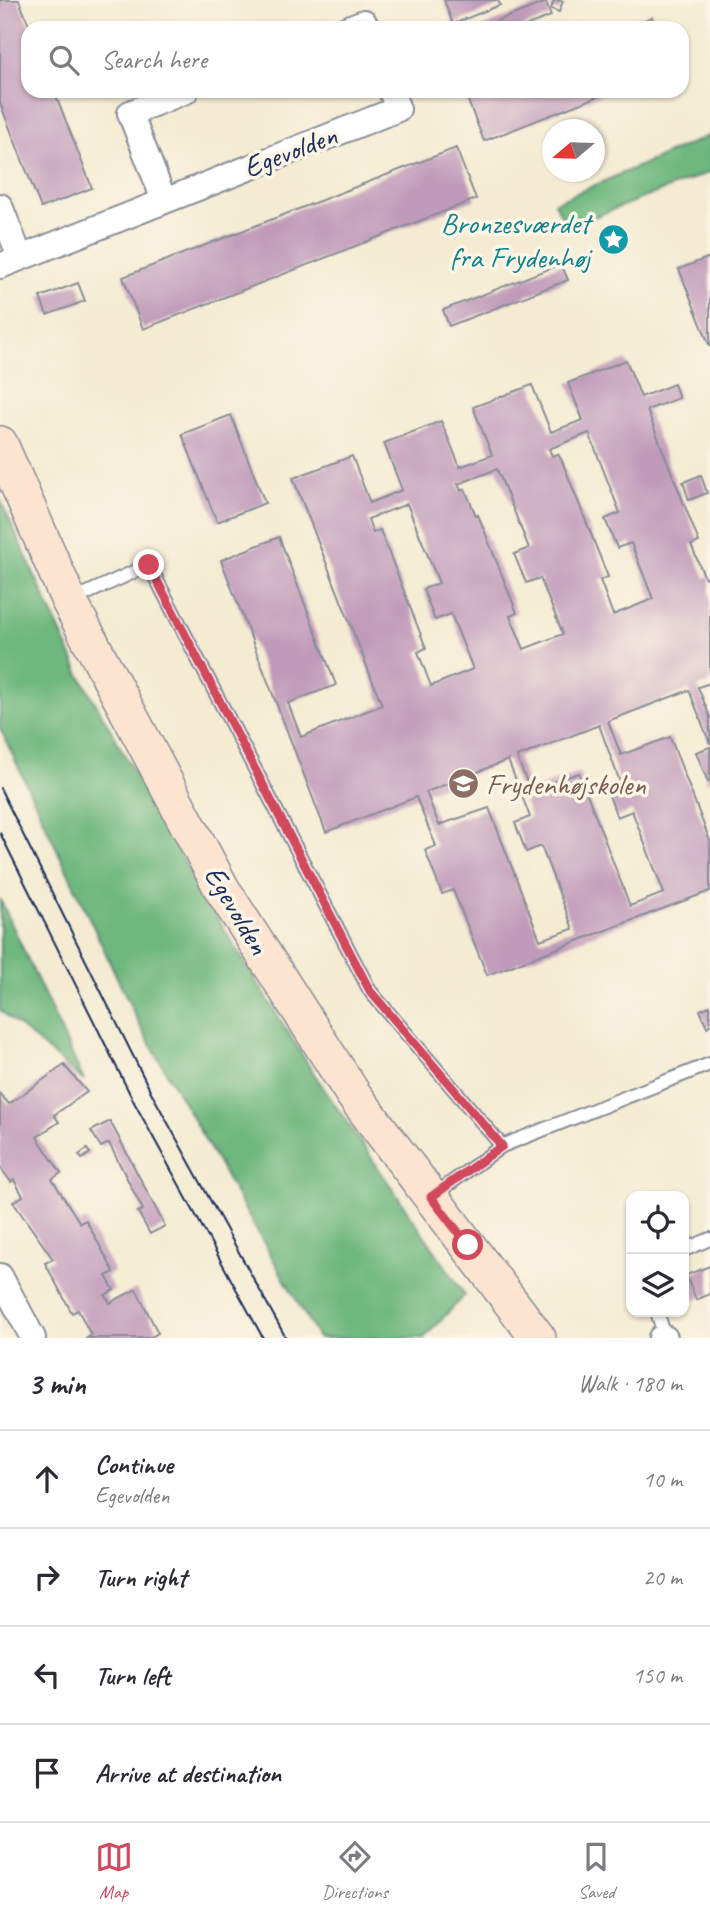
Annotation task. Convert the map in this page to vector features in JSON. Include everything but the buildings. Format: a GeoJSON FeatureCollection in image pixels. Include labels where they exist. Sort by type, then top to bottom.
{"type":"FeatureCollection","features":[{"type":"Feature","properties":{"kind":"street"},"geometry":{"type":"LineString","coordinates":[[164,200],[130,113],[168,98]]}},
{"type":"Feature","properties":{"kind":"street","name":"Egevolden"},"geometry":{"type":"LineString","coordinates":[[0,206],[10,262],[398,109],[394,98]]}},
{"type":"Feature","properties":{"kind":"street","name":"Egevolden"},"geometry":{"type":"LineString","coordinates":[[0,444],[69,601],[222,889],[353,1094],[535,1334]]}},
{"type":"Feature","properties":{"kind":"street"},"geometry":{"type":"LineString","coordinates":[[0,1276],[33,1338]]}},
{"type":"Feature","properties":{"kind":"lane"},"geometry":{"type":"LineString","coordinates":[[69,601],[149,565],[370,991],[502,1146]]}},
{"type":"Feature","properties":{"kind":"lane"},"geometry":{"type":"LineString","coordinates":[[431,1197],[502,1146],[710,1064]]}},
{"type":"Feature","properties":{"kind":"lane"},"geometry":{"type":"LineString","coordinates":[[689,1248],[710,1239]]}},
{"type":"Feature","properties":{"kind":"lane"},"geometry":{"type":"LineString","coordinates":[[658,1317],[664,1338]]}},
{"type":"Feature","properties":{"kind":"green space"},"geometry":{"type":"Polygon","coordinates":[[[710,135],[710,172],[568,227],[554,203],[710,135]]]}},
{"type":"Feature","properties":{"kind":"green space"},"geometry":{"type":"Polygon","coordinates":[[[0,499],[80,675],[198,887],[314,1074],[465,1295],[424,1338],[318,1338],[140,1026],[0,728],[0,499]]]}},
{"type":"Feature","properties":{"kind":"green space"},"geometry":{"type":"Polygon","coordinates":[[[0,899],[84,1081],[0,1010],[0,899]]]}},
{"type":"Feature","properties":{"kind":"tram line"},"geometry":{"type":"LineString","coordinates":[[0,788],[152,1094],[286,1338]]}},
{"type":"Feature","properties":{"kind":"tram line"},"geometry":{"type":"LineString","coordinates":[[0,833],[135,1104],[263,1338]]}},
{"type":"Feature","properties":{"kind":"place","name":"Bronzesværdet fra Frydenhøj"},"geometry":{"type":"Point","coordinates":[613,240]}},
{"type":"Feature","properties":{"kind":"place","name":"Frydenhøjskolen"},"geometry":{"type":"Point","coordinates":[463,784]}},
{"type":"Feature","properties":{"kind":"route"},"geometry":{"type":"LineString","coordinates":[[149,565],[370,991],[502,1146],[431,1197],[468,1245]]}}]}
